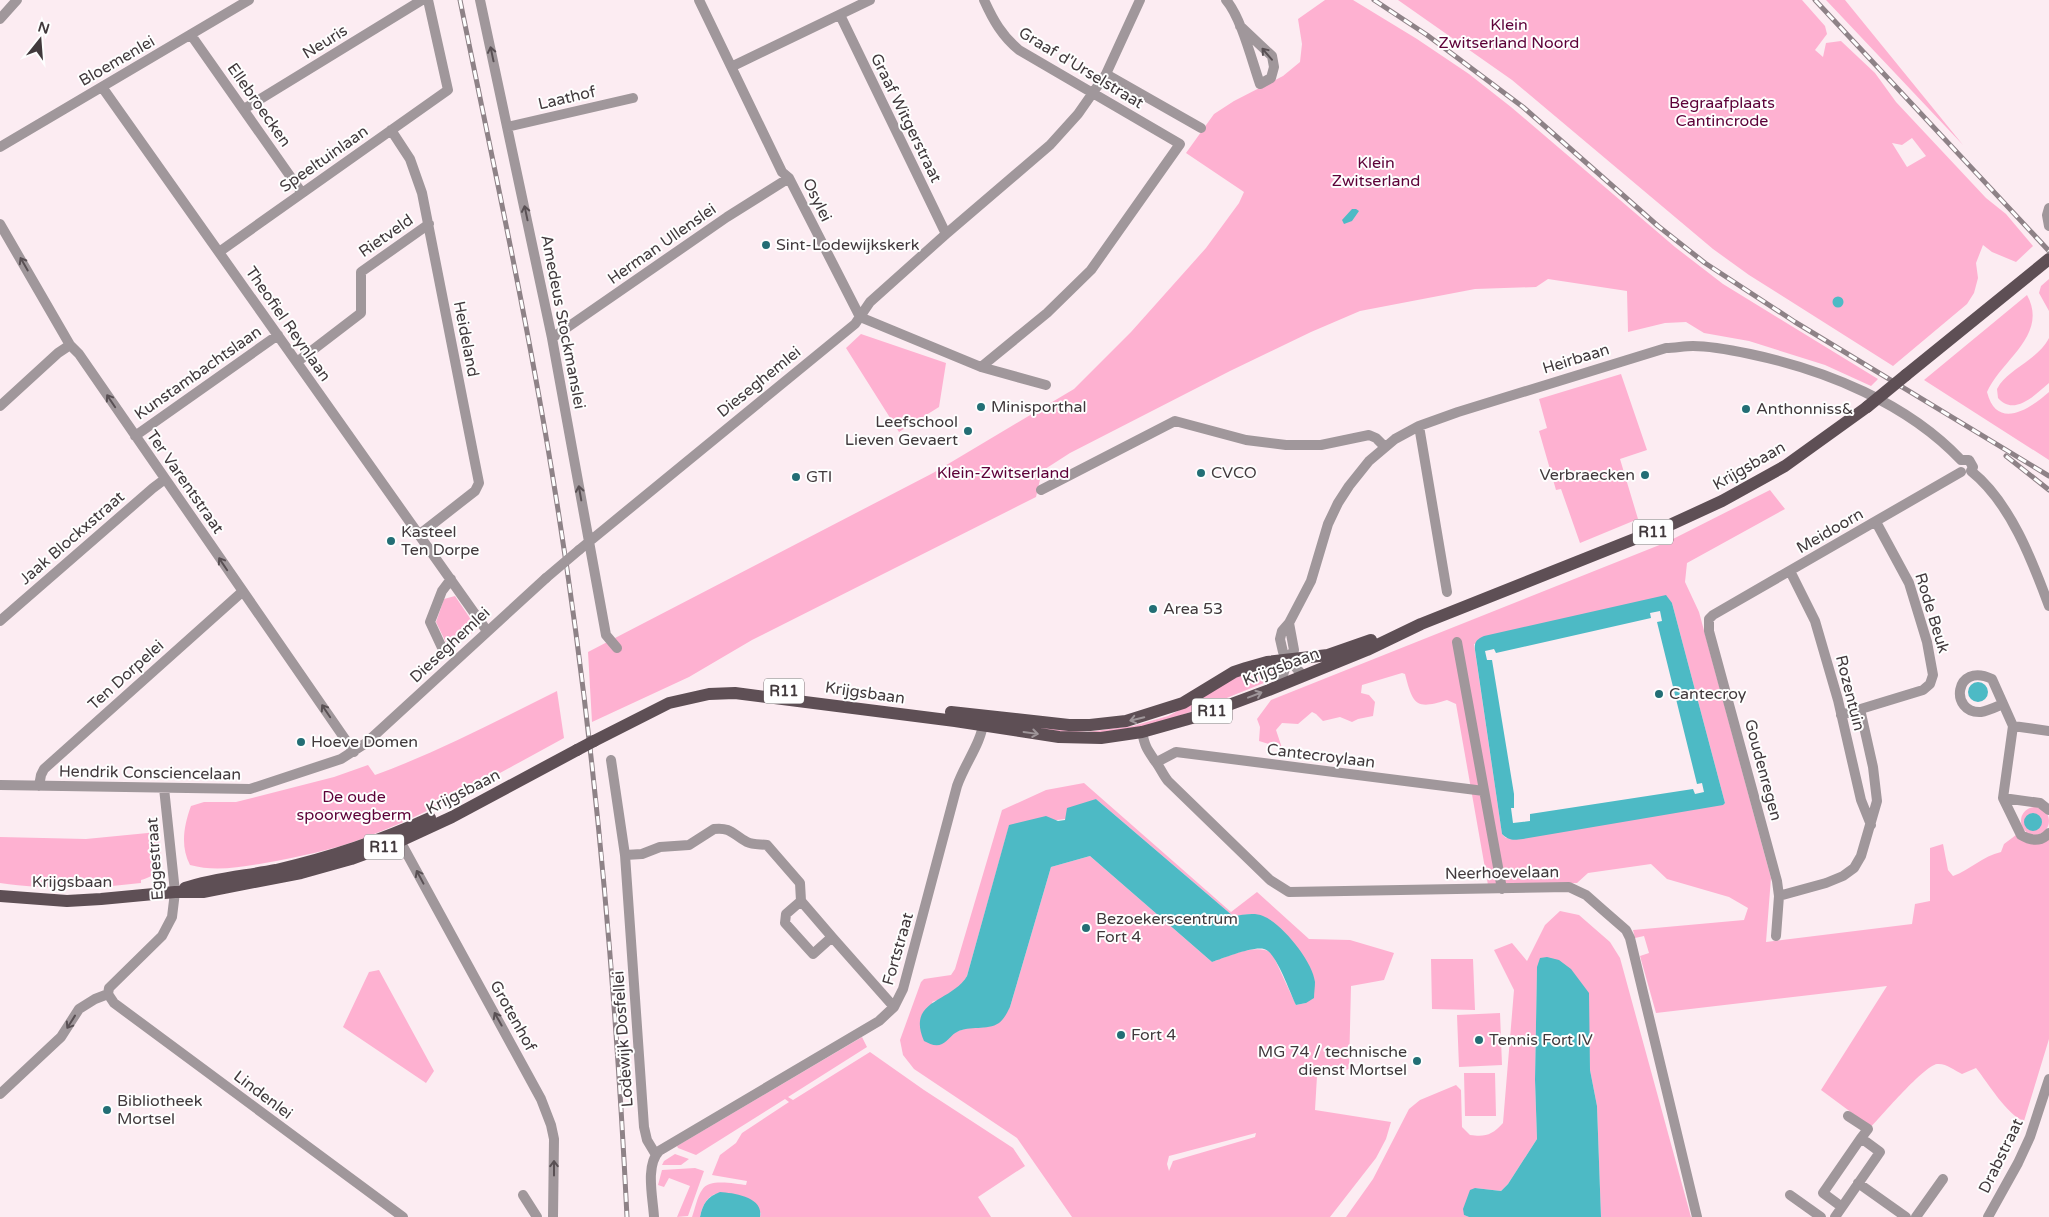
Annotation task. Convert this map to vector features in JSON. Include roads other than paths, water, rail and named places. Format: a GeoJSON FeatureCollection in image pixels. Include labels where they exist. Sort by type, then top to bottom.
{"type":"FeatureCollection","features":[{"type":"Feature","properties":{"kind":"main road","name":"Krijgsbaan"},"geometry":{"type":"LineString","coordinates":[[175,892],[202,882],[292,866],[376,841],[451,809],[594,737],[650,703],[674,693],[706,686],[753,687],[984,721],[1081,738],[1101,738],[1142,732],[1199,716],[1304,676],[1367,650],[1421,624],[1706,509],[1785,466],[1867,407],[2049,259]]}},
{"type":"Feature","properties":{"kind":"main road","name":"Krijgsbaan"},"geometry":{"type":"LineString","coordinates":[[984,721],[1069,725],[1126,722],[1183,703],[1234,672],[1267,662],[1328,655],[1404,628],[1421,624]]}},
{"type":"Feature","properties":{"kind":"main road","name":"Krijgsbaan"},"geometry":{"type":"LineString","coordinates":[[0,896],[101,900],[175,892],[203,892],[301,873],[351,859],[400,841],[452,817],[576,746]]}},
{"type":"Feature","properties":{"kind":"street"},"geometry":{"type":"LineString","coordinates":[[0,19],[17,0]]}},
{"type":"Feature","properties":{"kind":"street","name":"Bloemenlei"},"geometry":{"type":"LineString","coordinates":[[0,147],[249,0]]}},
{"type":"Feature","properties":{"kind":"street","name":"Neuris"},"geometry":{"type":"LineString","coordinates":[[244,110],[422,0]]}},
{"type":"Feature","properties":{"kind":"street","name":"Speeltuinlaan"},"geometry":{"type":"LineString","coordinates":[[219,252],[448,90],[428,0]]}},
{"type":"Feature","properties":{"kind":"street","name":"Amedeus Stockmanslei"},"geometry":{"type":"LineString","coordinates":[[480,0],[552,338],[606,635],[616,648]]}},
{"type":"Feature","properties":{"kind":"street","name":"Osylei"},"geometry":{"type":"LineString","coordinates":[[699,0],[733,66],[782,172],[789,178],[860,317]]}},
{"type":"Feature","properties":{"kind":"street"},"geometry":{"type":"LineString","coordinates":[[733,66],[870,0]]}},
{"type":"Feature","properties":{"kind":"street","name":"Graaf d'Urselstraat"},"geometry":{"type":"LineString","coordinates":[[981,367],[1046,313],[1091,270],[1180,144],[1032,59],[1006,39],[995,24],[984,0]]}},
{"type":"Feature","properties":{"kind":"street","name":"Dieseghemlei"},"geometry":{"type":"LineString","coordinates":[[354,752],[588,541],[855,324],[870,302],[1050,145],[1093,94],[1106,74],[1140,0]]}},
{"type":"Feature","properties":{"kind":"street"},"geometry":{"type":"LineString","coordinates":[[1226,0],[1231,6],[1240,26],[1260,84],[1271,78],[1274,67],[1272,56],[1240,26]]}},
{"type":"Feature","properties":{"kind":"street","name":"Graaf Witgerstraat"},"geometry":{"type":"LineString","coordinates":[[840,15],[946,234]]}},
{"type":"Feature","properties":{"kind":"street","name":"Ellebroecken"},"geometry":{"type":"LineString","coordinates":[[191,35],[302,193]]}},
{"type":"Feature","properties":{"kind":"street","name":"Graaf d'Urselstraat"},"geometry":{"type":"LineString","coordinates":[[1106,74],[1201,128]]}},
{"type":"Feature","properties":{"kind":"street","name":"Theofiel Reynlaan"},"geometry":{"type":"LineString","coordinates":[[102,87],[487,631]]}},
{"type":"Feature","properties":{"kind":"street","name":"Laathof"},"geometry":{"type":"LineString","coordinates":[[507,127],[634,98]]}},
{"type":"Feature","properties":{"kind":"street","name":"Heideland"},"geometry":{"type":"LineString","coordinates":[[391,130],[410,159],[422,193],[479,483],[475,491],[420,534]]}},
{"type":"Feature","properties":{"kind":"street","name":"Herman Ullenslei"},"geometry":{"type":"LineString","coordinates":[[552,338],[727,217],[789,178]]}},
{"type":"Feature","properties":{"kind":"street"},"geometry":{"type":"LineString","coordinates":[[2049,208],[2047,216],[2049,226]]}},
{"type":"Feature","properties":{"kind":"street","name":"Ter Varentstraat"},"geometry":{"type":"LineString","coordinates":[[0,224],[70,345],[79,354],[354,752]]}},
{"type":"Feature","properties":{"kind":"street","name":"Rietveld"},"geometry":{"type":"LineString","coordinates":[[297,362],[361,313],[361,272],[429,224]]}},
{"type":"Feature","properties":{"kind":"street"},"geometry":{"type":"LineString","coordinates":[[860,317],[981,367],[1046,385]]}},
{"type":"Feature","properties":{"kind":"street","name":"Kunstambachtslaan"},"geometry":{"type":"LineString","coordinates":[[134,436],[278,335]]}},
{"type":"Feature","properties":{"kind":"street"},"geometry":{"type":"LineString","coordinates":[[0,406],[58,353],[70,345]]}},
{"type":"Feature","properties":{"kind":"street","name":"Heirbaan"},"geometry":{"type":"LineString","coordinates":[[1280,685],[1288,659],[1294,650],[1289,623],[1311,581],[1328,524],[1338,503],[1358,473],[1385,447],[1394,439],[1419,426],[1619,362],[1666,348],[1712,347],[1759,356],[1840,381],[1882,401],[1919,424],[1947,445],[1961,460],[1959,464],[1966,471]]}},
{"type":"Feature","properties":{"kind":"street"},"geometry":{"type":"LineString","coordinates":[[1041,490],[1175,421],[1269,444],[1321,445],[1369,435],[1376,438],[1385,447]]}},
{"type":"Feature","properties":{"kind":"street"},"geometry":{"type":"LineString","coordinates":[[1419,426],[1447,592]]}},
{"type":"Feature","properties":{"kind":"street"},"geometry":{"type":"LineString","coordinates":[[1966,471],[1986,485],[2015,528],[2033,564],[2049,606]]}},
{"type":"Feature","properties":{"kind":"street","name":"Meidoorn"},"geometry":{"type":"LineString","coordinates":[[1713,615],[1966,471]]}},
{"type":"Feature","properties":{"kind":"street","name":"Jaak Blockxstraat"},"geometry":{"type":"LineString","coordinates":[[0,621],[165,479]]}},
{"type":"Feature","properties":{"kind":"street","name":"Rode Beuk"},"geometry":{"type":"LineString","coordinates":[[1841,715],[1923,690],[1930,684],[1933,675],[1926,642],[1909,583],[1876,522]]}},
{"type":"Feature","properties":{"kind":"street","name":"Rozentuin"},"geometry":{"type":"LineString","coordinates":[[1790,571],[1815,620],[1841,715],[1861,800],[1871,825]]}},
{"type":"Feature","properties":{"kind":"street"},"geometry":{"type":"LineString","coordinates":[[444,652],[430,622],[442,591],[452,579]]}},
{"type":"Feature","properties":{"kind":"street","name":"Ten Dorpelei"},"geometry":{"type":"LineString","coordinates":[[40,786],[41,775],[44,769],[242,592]]}},
{"type":"Feature","properties":{"kind":"street","name":"Goudenregen"},"geometry":{"type":"LineString","coordinates":[[1713,615],[1709,619],[1709,631],[1777,881],[1779,896],[1776,936]]}},
{"type":"Feature","properties":{"kind":"street"},"geometry":{"type":"LineString","coordinates":[[1457,642],[1502,889]]}},
{"type":"Feature","properties":{"kind":"street"},"geometry":{"type":"LineString","coordinates":[[1288,659],[1304,676]]}},
{"type":"Feature","properties":{"kind":"street"},"geometry":{"type":"LineString","coordinates":[[2003,704],[1982,712],[1970,711],[1963,705],[1959,696],[1961,685],[1965,678],[1974,675],[1992,679],[2014,726],[2003,798],[2021,835],[2037,840],[2043,839],[2049,833]]}},
{"type":"Feature","properties":{"kind":"street","name":"Rozentuin"},"geometry":{"type":"LineString","coordinates":[[1779,896],[1826,883],[1843,876],[1854,868],[1861,856],[1877,801],[1876,780],[1860,709]]}},
{"type":"Feature","properties":{"kind":"street","name":"Fortstraat"},"geometry":{"type":"LineString","coordinates":[[656,1155],[879,1021],[894,1007],[911,966],[957,786],[962,771],[982,736],[984,721]]}},
{"type":"Feature","properties":{"kind":"street"},"geometry":{"type":"LineString","coordinates":[[2014,726],[2049,731]]}},
{"type":"Feature","properties":{"kind":"street","name":"Neerhoevelaan"},"geometry":{"type":"LineString","coordinates":[[1142,732],[1146,750],[1157,762],[1159,770],[1168,781],[1270,880],[1289,892],[1562,887],[1576,889],[1626,930],[1638,971],[1697,1217]]}},
{"type":"Feature","properties":{"kind":"street","name":"Hendrik Consciencelaan"},"geometry":{"type":"LineString","coordinates":[[0,785],[250,789],[320,767],[354,752]]}},
{"type":"Feature","properties":{"kind":"street","name":"Cantecroylaan"},"geometry":{"type":"LineString","coordinates":[[1157,762],[1176,752],[1484,791]]}},
{"type":"Feature","properties":{"kind":"street","name":"Lodewijk Dosfellei"},"geometry":{"type":"LineString","coordinates":[[611,760],[625,855],[644,1127],[647,1140],[656,1155]]}},
{"type":"Feature","properties":{"kind":"street","name":"Eggestraat"},"geometry":{"type":"LineString","coordinates":[[0,1094],[61,1037],[79,1009],[95,999],[108,994],[109,988],[166,931],[172,917],[175,892],[164,788]]}},
{"type":"Feature","properties":{"kind":"street"},"geometry":{"type":"LineString","coordinates":[[2003,798],[2040,803],[2049,810]]}},
{"type":"Feature","properties":{"kind":"street"},"geometry":{"type":"LineString","coordinates":[[625,855],[642,854],[660,848],[689,845],[714,829],[728,829],[750,844],[767,844],[800,883],[802,901],[894,1007]]}},
{"type":"Feature","properties":{"kind":"street","name":"Grotenhof"},"geometry":{"type":"LineString","coordinates":[[400,841],[541,1099],[554,1139],[553,1217]]}},
{"type":"Feature","properties":{"kind":"street"},"geometry":{"type":"LineString","coordinates":[[802,901],[786,914],[785,923],[812,954],[832,937]]}},
{"type":"Feature","properties":{"kind":"street","name":"Lindenlei"},"geometry":{"type":"LineString","coordinates":[[108,994],[114,1003],[403,1217]]}},
{"type":"Feature","properties":{"kind":"street","name":"Drabstraat"},"geometry":{"type":"LineString","coordinates":[[1988,1217],[2030,1137],[2049,1079]]}},
{"type":"Feature","properties":{"kind":"street"},"geometry":{"type":"LineString","coordinates":[[1842,1207],[1823,1193],[1868,1130],[1848,1116]]}},
{"type":"Feature","properties":{"kind":"street"},"geometry":{"type":"LineString","coordinates":[[1835,1217],[1880,1152],[1861,1138]]}},
{"type":"Feature","properties":{"kind":"street"},"geometry":{"type":"LineString","coordinates":[[654,1217],[651,1169],[656,1155]]}},
{"type":"Feature","properties":{"kind":"street"},"geometry":{"type":"LineString","coordinates":[[1916,1217],[1943,1179]]}},
{"type":"Feature","properties":{"kind":"street"},"geometry":{"type":"LineString","coordinates":[[1858,1183],[1906,1217]]}},
{"type":"Feature","properties":{"kind":"street"},"geometry":{"type":"LineString","coordinates":[[523,1195],[538,1217]]}},
{"type":"Feature","properties":{"kind":"street"},"geometry":{"type":"LineString","coordinates":[[1790,1195],[1821,1217]]}},
{"type":"Feature","properties":{"kind":"water"},"geometry":{"type":"Polygon","coordinates":[[[1352,209],[1359,211],[1352,221],[1344,224],[1342,220],[1352,209]]]}},
{"type":"Feature","properties":{"kind":"water"},"geometry":{"type":"Polygon","coordinates":[[[1838,296],[1844,302],[1838,308],[1832,302],[1838,296]]]}},
{"type":"Feature","properties":{"kind":"water"},"geometry":{"type":"Polygon","coordinates":[[[1666,595],[1672,603],[1725,803],[1723,805],[1523,839],[1507,838],[1502,834],[1475,650],[1476,641],[1484,636],[1666,595]],[[1660,611],[1650,613],[1651,618],[1496,653],[1494,649],[1485,651],[1487,660],[1492,660],[1514,794],[1514,808],[1511,808],[1513,823],[1530,821],[1530,814],[1693,789],[1695,794],[1704,792],[1702,783],[1697,784],[1657,622],[1662,621],[1660,611]]]}},
{"type":"Feature","properties":{"kind":"water"},"geometry":{"type":"Polygon","coordinates":[[[1974,682],[1982,682],[1988,688],[1988,696],[1982,702],[1974,702],[1968,696],[1968,688],[1974,682]]]}},
{"type":"Feature","properties":{"kind":"water"},"geometry":{"type":"Polygon","coordinates":[[[1096,799],[1233,916],[1256,914],[1271,920],[1279,926],[1309,964],[1315,982],[1314,998],[1306,1003],[1296,1005],[1278,964],[1269,951],[1264,949],[1246,951],[1212,962],[1090,856],[1051,867],[1010,1007],[1002,1020],[989,1027],[962,1030],[940,1045],[933,1045],[924,1041],[920,1027],[921,1017],[925,1009],[960,985],[967,976],[1009,825],[1046,816],[1058,821],[1065,820],[1067,808],[1096,799]]]}},
{"type":"Feature","properties":{"kind":"water"},"geometry":{"type":"Polygon","coordinates":[[[2033,813],[2039,816],[2042,822],[2039,828],[2033,831],[2027,828],[2024,822],[2027,816],[2033,813]]]}},
{"type":"Feature","properties":{"kind":"water"},"geometry":{"type":"Polygon","coordinates":[[[1547,957],[1559,960],[1571,969],[1589,993],[1590,1070],[1597,1106],[1601,1217],[1469,1217],[1464,1215],[1463,1209],[1470,1190],[1475,1188],[1501,1191],[1508,1184],[1537,1139],[1535,1080],[1537,967],[1540,958],[1547,957]]]}},
{"type":"Feature","properties":{"kind":"water"},"geometry":{"type":"Polygon","coordinates":[[[720,1192],[747,1197],[757,1205],[760,1210],[760,1217],[700,1217],[706,1201],[720,1192]]]}},
{"type":"Feature","properties":{"kind":"railway"},"geometry":{"type":"LineString","coordinates":[[460,0],[534,368],[569,581],[592,762],[601,853],[616,1035],[627,1217]]}},
{"type":"Feature","properties":{"kind":"railway"},"geometry":{"type":"LineString","coordinates":[[1374,0],[1427,35],[1523,107],[1658,226],[1705,263],[1795,322],[2049,476]]}},
{"type":"Feature","properties":{"kind":"railway"},"geometry":{"type":"LineString","coordinates":[[1815,0],[2049,251]]}},
{"type":"Feature","properties":{"kind":"railway"},"geometry":{"type":"LineString","coordinates":[[2006,456],[2049,490]]}},
{"type":"Feature","properties":{"kind":"place","name":"Sint-Lodewijkskerk"},"geometry":{"type":"Point","coordinates":[766,245]}},
{"type":"Feature","properties":{"kind":"place","name":"Minisporthal"},"geometry":{"type":"Point","coordinates":[981,407]}},
{"type":"Feature","properties":{"kind":"place","name":"Anthonniss&"},"geometry":{"type":"Point","coordinates":[1746,409]}},
{"type":"Feature","properties":{"kind":"place","name":"Leefschool Lieven Gevaert"},"geometry":{"type":"Point","coordinates":[968,431]}},
{"type":"Feature","properties":{"kind":"place","name":"CVCO"},"geometry":{"type":"Point","coordinates":[1201,473]}},
{"type":"Feature","properties":{"kind":"place","name":"Verbraecken"},"geometry":{"type":"Point","coordinates":[1645,475]}},
{"type":"Feature","properties":{"kind":"place","name":"GTI"},"geometry":{"type":"Point","coordinates":[796,477]}},
{"type":"Feature","properties":{"kind":"place","name":"Kasteel Ten Dorpe"},"geometry":{"type":"Point","coordinates":[391,541]}},
{"type":"Feature","properties":{"kind":"place","name":"Area 53"},"geometry":{"type":"Point","coordinates":[1153,609]}},
{"type":"Feature","properties":{"kind":"place","name":"Cantecroy"},"geometry":{"type":"Point","coordinates":[1659,694]}},
{"type":"Feature","properties":{"kind":"place","name":"Hoeve Domen"},"geometry":{"type":"Point","coordinates":[301,742]}},
{"type":"Feature","properties":{"kind":"place","name":"Bezoekerscentrum Fort 4"},"geometry":{"type":"Point","coordinates":[1086,928]}},
{"type":"Feature","properties":{"kind":"place","name":"Fort 4"},"geometry":{"type":"Point","coordinates":[1121,1035]}},
{"type":"Feature","properties":{"kind":"place","name":"Tennis Fort IV"},"geometry":{"type":"Point","coordinates":[1479,1040]}},
{"type":"Feature","properties":{"kind":"place","name":"MG 74 / technische dienst Mortsel"},"geometry":{"type":"Point","coordinates":[1417,1061]}},
{"type":"Feature","properties":{"kind":"place","name":"Bibliotheek Mortsel"},"geometry":{"type":"Point","coordinates":[107,1110]}},
{"type":"Feature","properties":{"kind":"park label","name":"Klein Zwitserland Noord"},"geometry":{"type":"Point","coordinates":[1509,34]}},
{"type":"Feature","properties":{"kind":"park label","name":"Begraafplaats Cantincrode"},"geometry":{"type":"Point","coordinates":[1722,112]}},
{"type":"Feature","properties":{"kind":"park label","name":"Klein Zwitserland"},"geometry":{"type":"Point","coordinates":[1376,172]}},
{"type":"Feature","properties":{"kind":"park label","name":"Klein-Zwitserland"},"geometry":{"type":"Point","coordinates":[1003,473]}},
{"type":"Feature","properties":{"kind":"park label","name":"De oude spoorwegberm"},"geometry":{"type":"Point","coordinates":[354,806]}}]}
